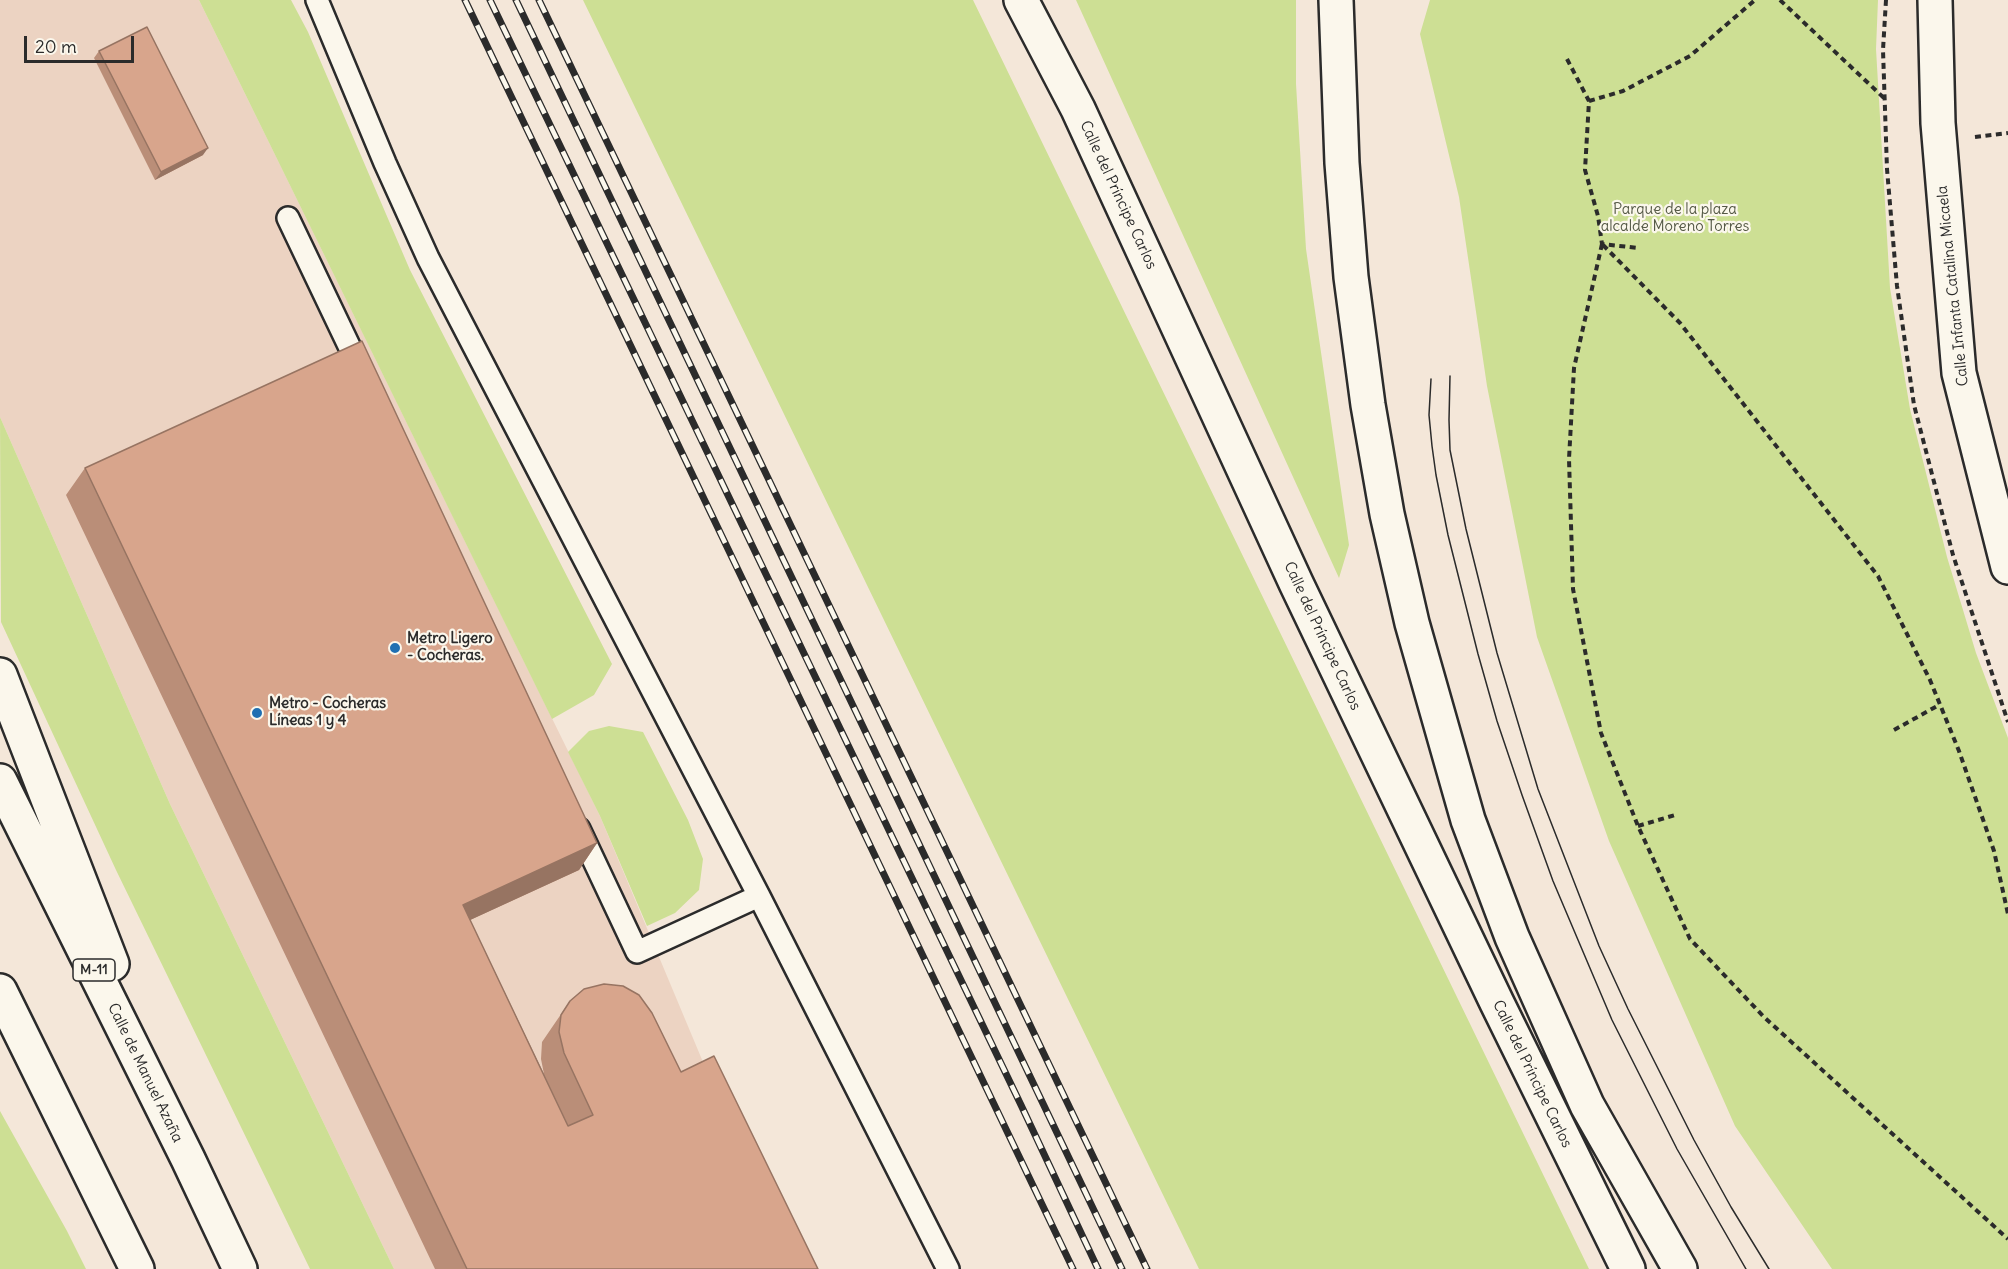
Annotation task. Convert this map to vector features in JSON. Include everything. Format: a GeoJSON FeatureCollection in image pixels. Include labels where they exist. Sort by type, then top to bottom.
{"type":"FeatureCollection","features":[{"type":"Feature","properties":{"kind":"main road","name":"Calle del Príncipe Carlos"},"geometry":{"type":"LineString","coordinates":[[1022,0],[1078,109],[1307,604],[1497,1003],[1628,1269]]}},
{"type":"Feature","properties":{"kind":"main road"},"geometry":{"type":"LineString","coordinates":[[1336,0],[1342,163],[1351,277],[1368,405],[1387,514],[1412,623],[1468,820],[1512,937],[1587,1105],[1680,1269]]}},
{"type":"Feature","properties":{"kind":"main road","name":"Calle Infanta Catalina Micaela"},"geometry":{"type":"LineString","coordinates":[[1935,0],[1938,123],[1959,373],[2008,567]]}},
{"type":"Feature","properties":{"kind":"main road"},"geometry":{"type":"LineString","coordinates":[[0,675],[188,1159]]}},
{"type":"Feature","properties":{"kind":"main road","name":"Calle de Manuel Azaña"},"geometry":{"type":"LineString","coordinates":[[0,781],[188,1159],[240,1269]]}},
{"type":"Feature","properties":{"kind":"main road"},"geometry":{"type":"LineString","coordinates":[[0,992],[137,1269]]}},
{"type":"Feature","properties":{"kind":"main road"},"geometry":{"type":"LineString","coordinates":[[0,1019],[47,1087]]}},
{"type":"Feature","properties":{"kind":"lane"},"geometry":{"type":"LineString","coordinates":[[317,0],[385,163],[428,258],[759,896],[948,1269]]}},
{"type":"Feature","properties":{"kind":"lane"},"geometry":{"type":"LineString","coordinates":[[288,218],[370,390]]}},
{"type":"Feature","properties":{"kind":"lane"},"geometry":{"type":"LineString","coordinates":[[570,811],[637,952],[759,896]]}},
{"type":"Feature","properties":{"kind":"path"},"geometry":{"type":"LineString","coordinates":[[1589,101],[1623,91],[1690,56],[1755,0]]}},
{"type":"Feature","properties":{"kind":"path"},"geometry":{"type":"LineString","coordinates":[[1780,0],[1884,99]]}},
{"type":"Feature","properties":{"kind":"path"},"geometry":{"type":"LineString","coordinates":[[1566,59],[1589,101],[1585,170],[1598,216],[1602,244],[1574,368],[1569,459],[1573,589],[1601,734],[1638,826],[1689,939],[1764,1017],[2008,1239]]}},
{"type":"Feature","properties":{"kind":"path"},"geometry":{"type":"LineString","coordinates":[[1968,138],[2008,134]]}},
{"type":"Feature","properties":{"kind":"path"},"geometry":{"type":"LineString","coordinates":[[1602,244],[1638,248]]}},
{"type":"Feature","properties":{"kind":"path"},"geometry":{"type":"LineString","coordinates":[[1602,244],[1680,323],[1878,576],[1930,680],[1959,751],[1994,851],[2008,914]]}},
{"type":"Feature","properties":{"kind":"path"},"geometry":{"type":"LineString","coordinates":[[1894,730],[1939,705]]}},
{"type":"Feature","properties":{"kind":"path"},"geometry":{"type":"LineString","coordinates":[[1638,826],[1675,815]]}},
{"type":"Feature","properties":{"kind":"shaded area"},"geometry":{"type":"Polygon","coordinates":[[[0,0],[199,0],[600,816],[708,1074],[804,1269],[394,1269],[170,804],[0,417],[0,0]]]}},
{"type":"Feature","properties":{"kind":"green space"},"geometry":{"type":"Polygon","coordinates":[[[199,0],[291,0],[308,32],[410,270],[612,664],[594,695],[552,719],[199,0]]]}},
{"type":"Feature","properties":{"kind":"green space"},"geometry":{"type":"Polygon","coordinates":[[[583,0],[973,0],[1589,1269],[1199,1269],[583,0]]]}},
{"type":"Feature","properties":{"kind":"green space"},"geometry":{"type":"Polygon","coordinates":[[[1076,0],[1296,0],[1296,84],[1306,249],[1349,545],[1339,578],[1076,0]]]}},
{"type":"Feature","properties":{"kind":"green space","name":"Parque de la plaza alcalde Moreno Torres"},"geometry":{"type":"Polygon","coordinates":[[[1430,0],[1878,0],[1876,49],[1890,288],[1910,409],[1947,557],[1976,653],[2008,738],[2008,1269],[1832,1269],[1735,1126],[1609,841],[1537,637],[1487,386],[1459,197],[1420,34],[1430,0]]]}},
{"type":"Feature","properties":{"kind":"green space"},"geometry":{"type":"Polygon","coordinates":[[[0,417],[170,804],[394,1269],[310,1269],[116,870],[1,622],[0,417]]]}},
{"type":"Feature","properties":{"kind":"green space"},"geometry":{"type":"Polygon","coordinates":[[[609,726],[643,732],[688,820],[703,859],[699,890],[675,913],[647,926],[600,816],[568,752],[589,731],[609,726]]]}},
{"type":"Feature","properties":{"kind":"green space"},"geometry":{"type":"Polygon","coordinates":[[[0,1111],[67,1231],[86,1269],[0,1269],[0,1111]]]}},
{"type":"Feature","properties":{"kind":"building"},"geometry":{"type":"Polygon","coordinates":[[[147,27],[208,148],[161,172],[99,51],[147,27]]]}},
{"type":"Feature","properties":{"kind":"building"},"geometry":{"type":"Polygon","coordinates":[[[362,341],[597,843],[463,905],[568,1126],[593,1115],[564,1053],[559,1032],[561,1015],[570,1001],[584,989],[604,984],[623,986],[639,995],[652,1013],[681,1072],[714,1056],[818,1269],[467,1269],[85,468],[362,341]]]}},
{"type":"Feature","properties":{"kind":"tram line"},"geometry":{"type":"LineString","coordinates":[[1450,376],[1450,450],[1466,529],[1497,653],[1538,789],[1599,946],[1628,1009],[1694,1140],[1769,1269]]}},
{"type":"Feature","properties":{"kind":"tram line"},"geometry":{"type":"LineString","coordinates":[[1431,379],[1429,415],[1432,446],[1448,535],[1497,721],[1522,795],[1553,881],[1612,1020],[1677,1149],[1746,1269]]}},
{"type":"Feature","properties":{"kind":"railway"},"geometry":{"type":"LineString","coordinates":[[465,0],[1073,1269]]}},
{"type":"Feature","properties":{"kind":"railway"},"geometry":{"type":"LineString","coordinates":[[490,0],[1098,1269]]}},
{"type":"Feature","properties":{"kind":"railway"},"geometry":{"type":"LineString","coordinates":[[516,0],[1122,1269]]}},
{"type":"Feature","properties":{"kind":"railway"},"geometry":{"type":"LineString","coordinates":[[539,0],[1147,1269]]}},
{"type":"Feature","properties":{"kind":"place","name":"Metro Ligero - Cocheras."},"geometry":{"type":"Point","coordinates":[395,648]}},
{"type":"Feature","properties":{"kind":"place","name":"Metro - Cocheras Líneas 1 y 4"},"geometry":{"type":"Point","coordinates":[257,713]}}]}
